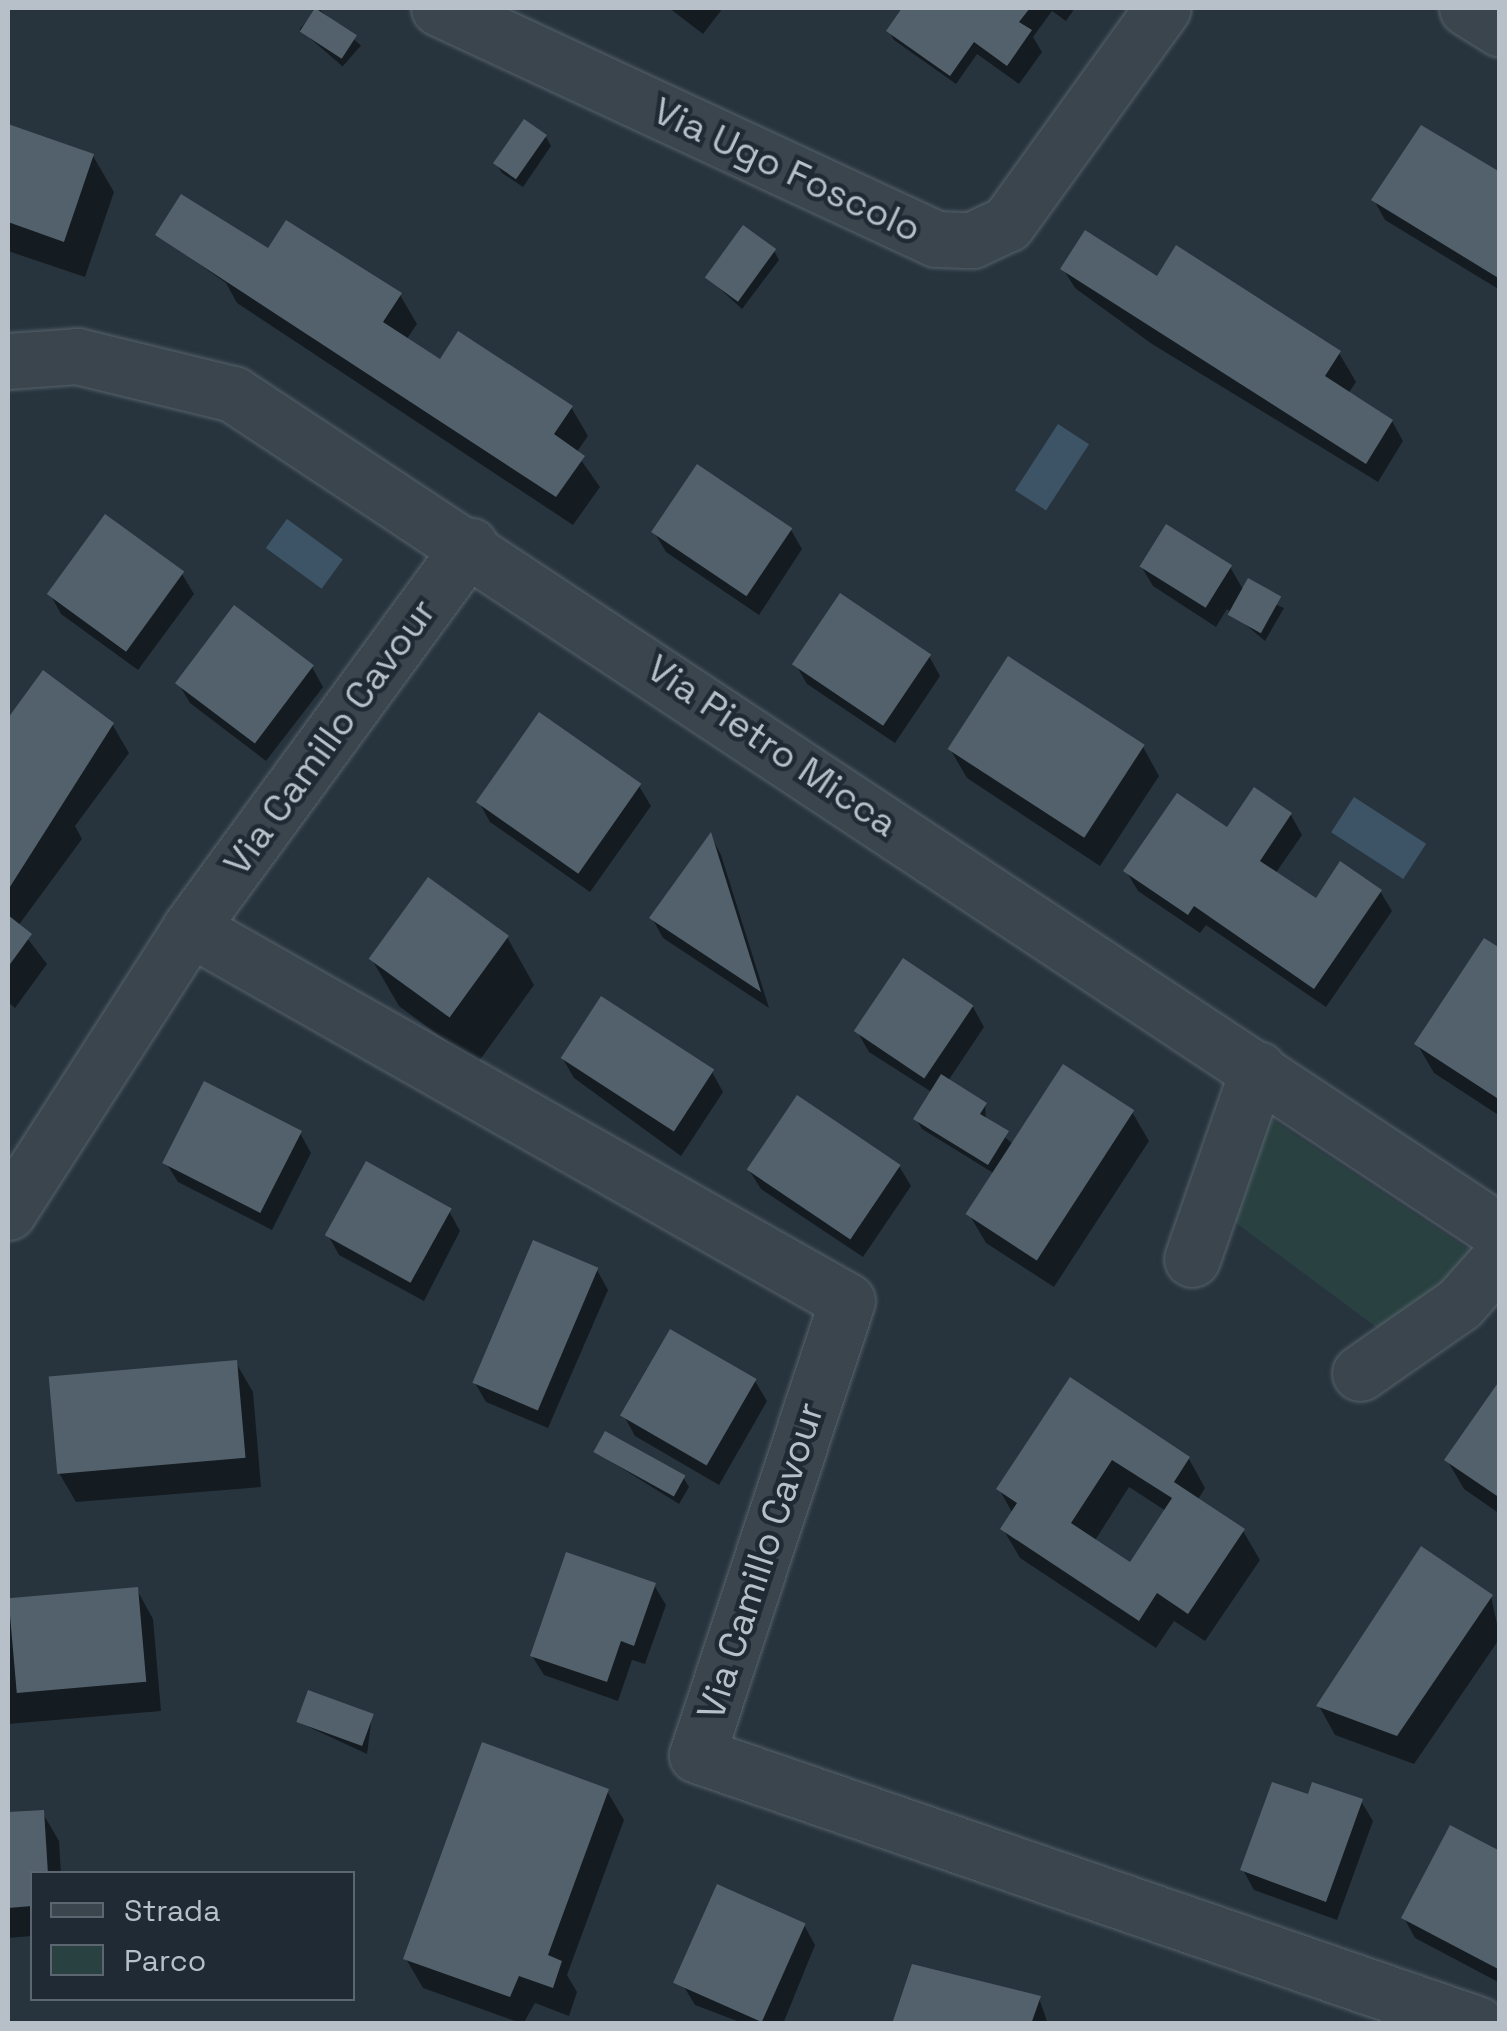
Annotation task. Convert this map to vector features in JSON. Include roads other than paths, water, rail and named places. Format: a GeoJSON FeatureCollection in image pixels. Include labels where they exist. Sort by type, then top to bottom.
{"type":"FeatureCollection","features":[{"type":"Feature","properties":{"kind":"street","name":"Via Ugo Foscolo"},"geometry":{"type":"LineString","coordinates":[[438,8],[936,238],[972,240],[1007,224],[1163,8]]}},
{"type":"Feature","properties":{"kind":"street"},"geometry":{"type":"LineString","coordinates":[[1467,8],[1500,29]]}},
{"type":"Feature","properties":{"kind":"street","name":"Via Pietro Micca"},"geometry":{"type":"LineString","coordinates":[[8,361],[77,356],[233,394],[470,544],[1500,1232]]}},
{"type":"Feature","properties":{"kind":"street","name":"Via Camillo Cavour"},"geometry":{"type":"LineString","coordinates":[[8,1212],[190,928],[470,544]]}},
{"type":"Feature","properties":{"kind":"street","name":"Via Camillo Cavour"},"geometry":{"type":"LineString","coordinates":[[190,928],[847,1302],[697,1755],[1477,2024]]}},
{"type":"Feature","properties":{"kind":"street"},"geometry":{"type":"LineString","coordinates":[[1192,1259],[1258,1069]]}},
{"type":"Feature","properties":{"kind":"street"},"geometry":{"type":"LineString","coordinates":[[1360,1373],[1458,1304],[1500,1258]]}},
{"type":"Feature","properties":{"kind":"water"},"geometry":{"type":"Polygon","coordinates":[[[1058,424],[1089,444],[1046,510],[1015,490],[1058,424]]]}},
{"type":"Feature","properties":{"kind":"water"},"geometry":{"type":"Polygon","coordinates":[[[287,519],[343,560],[322,589],[266,548],[287,519]]]}},
{"type":"Feature","properties":{"kind":"water"},"geometry":{"type":"Polygon","coordinates":[[[1354,797],[1426,844],[1403,879],[1331,832],[1354,797]]]}}]}
